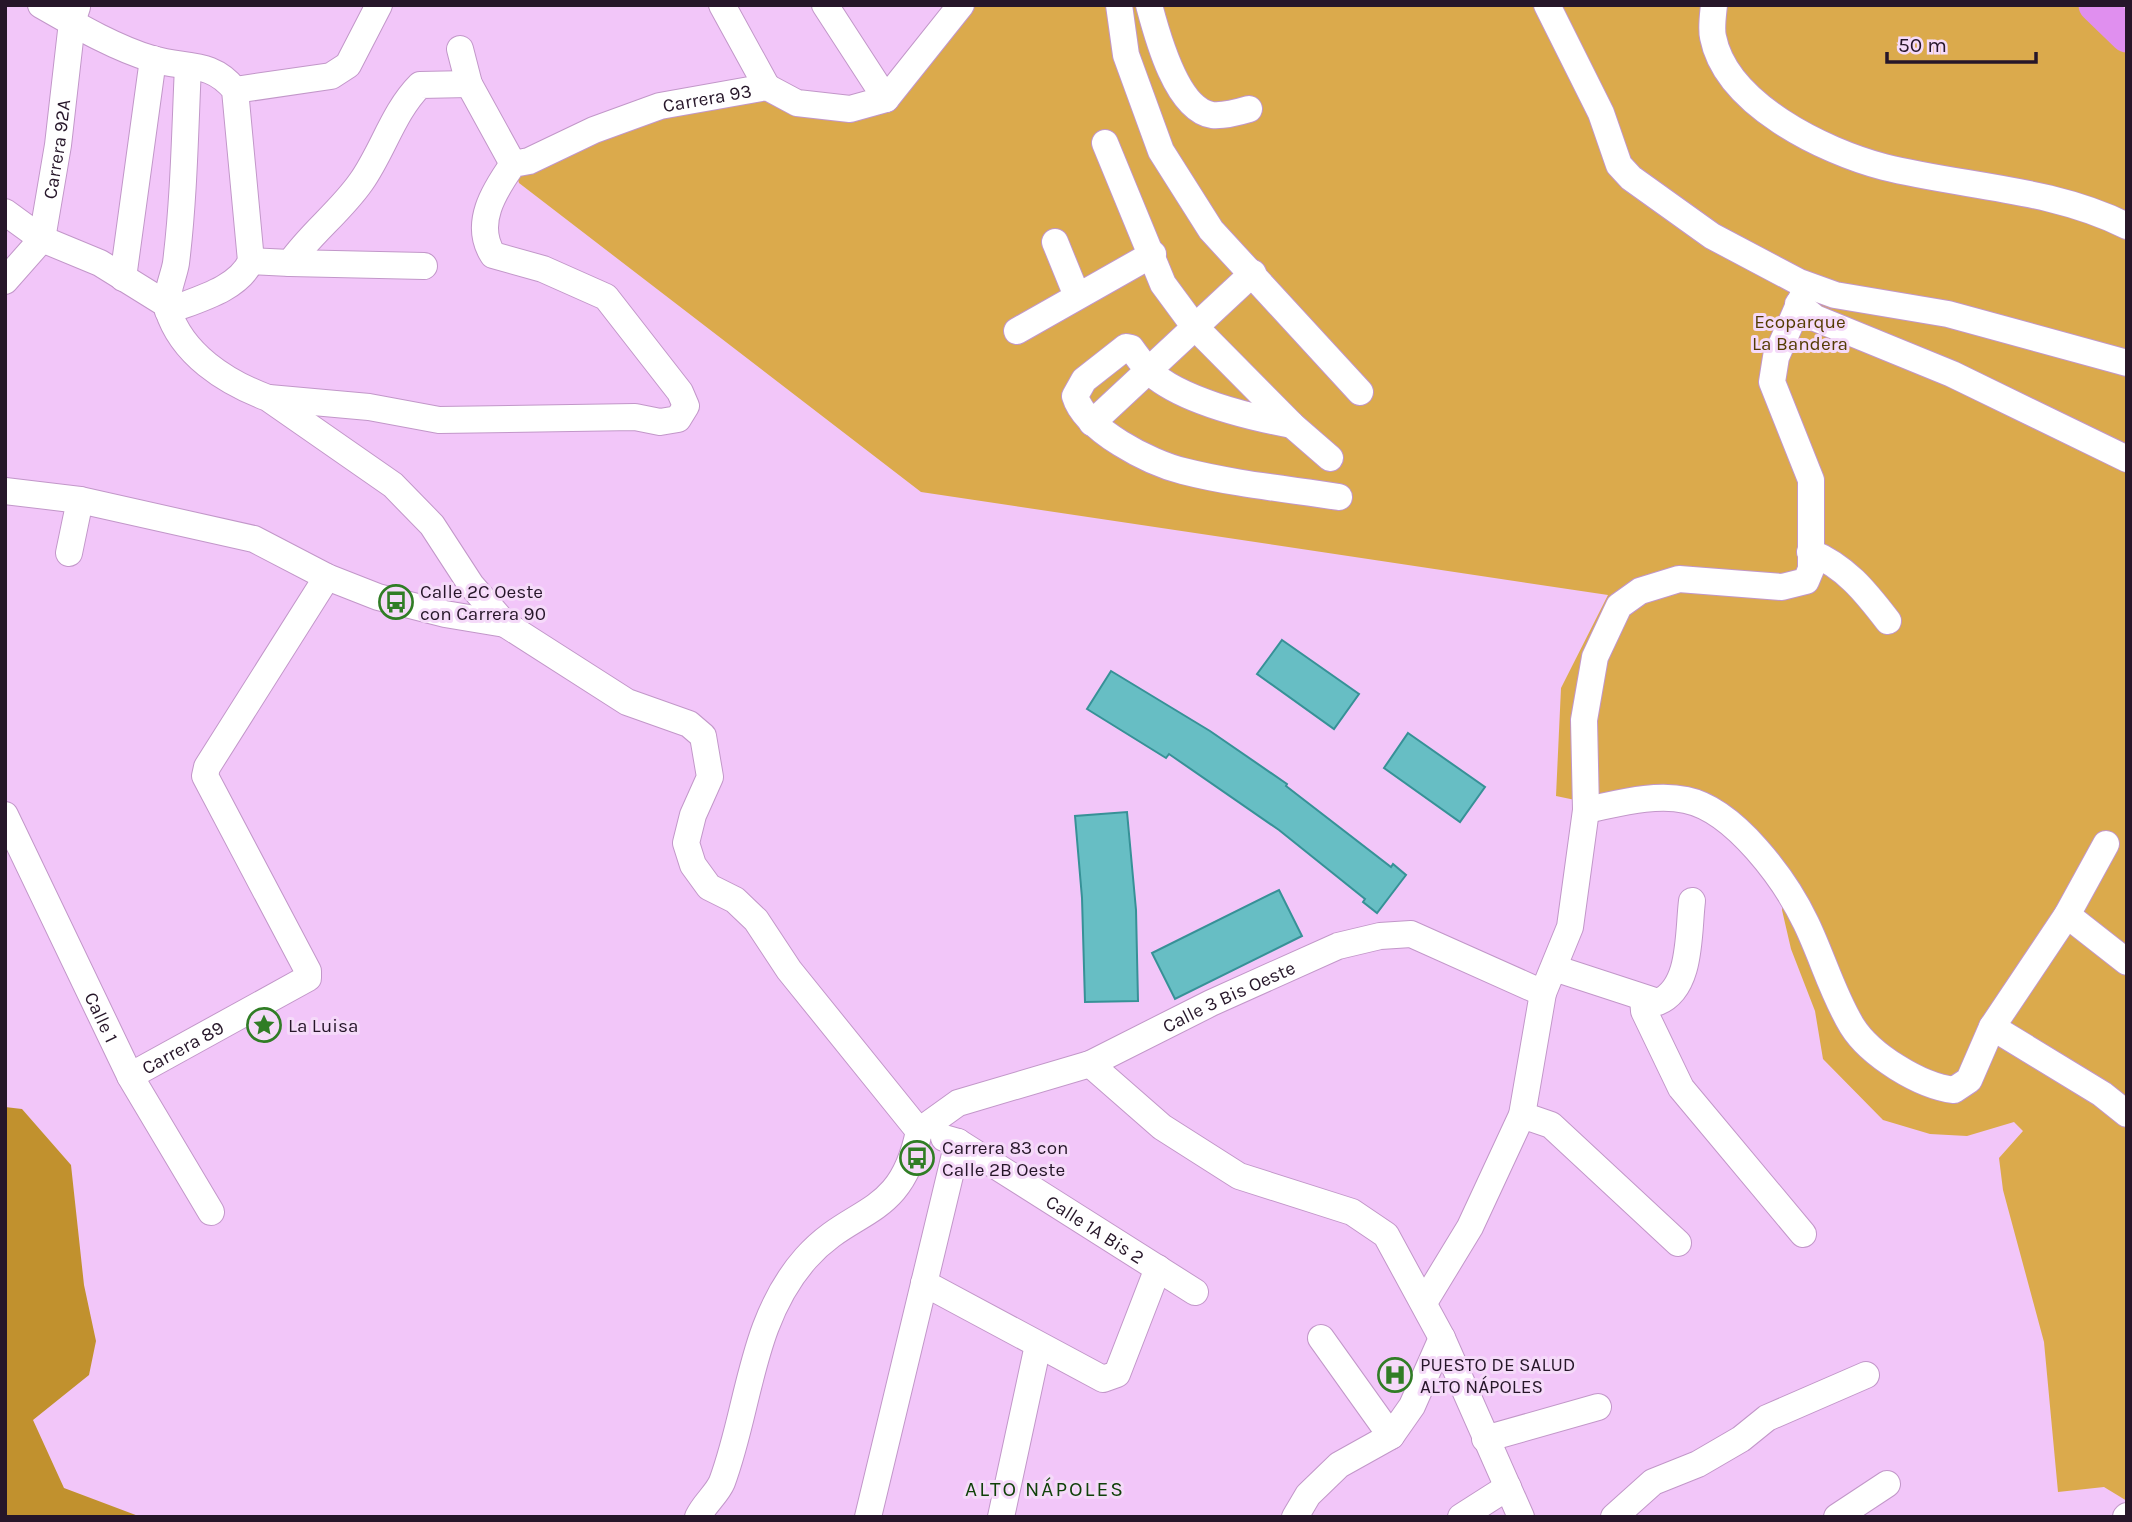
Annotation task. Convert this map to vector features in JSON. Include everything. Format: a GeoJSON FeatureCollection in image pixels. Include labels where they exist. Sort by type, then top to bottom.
{"type":"FeatureCollection","features":[{"type":"Feature","properties":{"kind":"street"},"geometry":{"type":"LineString","coordinates":[[41,5],[75,14],[153,59],[222,74],[235,90],[251,261],[247,269],[227,287],[167,307]]}},
{"type":"Feature","properties":{"kind":"street"},"geometry":{"type":"LineString","coordinates":[[235,90],[331,76],[348,65],[379,5]]}},
{"type":"Feature","properties":{"kind":"street"},"geometry":{"type":"LineString","coordinates":[[722,5],[767,87]]}},
{"type":"Feature","properties":{"kind":"street"},"geometry":{"type":"LineString","coordinates":[[825,5],[886,99],[906,78],[961,5]]}},
{"type":"Feature","properties":{"kind":"street"},"geometry":{"type":"LineString","coordinates":[[1119,5],[1126,55],[1161,151],[1211,230],[1360,392]]}},
{"type":"Feature","properties":{"kind":"street"},"geometry":{"type":"LineString","coordinates":[[1149,5],[1160,45],[1191,103],[1210,115],[1249,109]]}},
{"type":"Feature","properties":{"kind":"street"},"geometry":{"type":"LineString","coordinates":[[1547,5],[1601,113],[1619,165],[1631,178],[1712,236],[1803,295],[1899,303],[2127,363]]}},
{"type":"Feature","properties":{"kind":"street"},"geometry":{"type":"LineString","coordinates":[[1714,5],[1712,36],[1726,73],[1760,106],[1824,146],[1883,166],[2018,191],[2127,226]]}},
{"type":"Feature","properties":{"kind":"street","name":"Carrera 92A"},"geometry":{"type":"LineString","coordinates":[[42,239],[58,145],[75,14]]}},
{"type":"Feature","properties":{"kind":"street"},"geometry":{"type":"LineString","coordinates":[[268,398],[369,407],[439,419],[635,417],[660,422],[678,419],[686,406],[680,392],[606,297],[543,269],[493,255],[486,245],[484,230],[492,194],[513,164],[469,84],[460,49]]}},
{"type":"Feature","properties":{"kind":"street"},"geometry":{"type":"LineString","coordinates":[[123,278],[153,59]]}},
{"type":"Feature","properties":{"kind":"street"},"geometry":{"type":"LineString","coordinates":[[188,66],[179,240],[167,307],[177,334],[190,352],[249,391],[268,398],[393,485],[432,525],[471,585],[505,624],[627,702],[689,724],[703,736],[710,778],[693,815],[686,843],[693,865],[709,887],[735,900],[756,920],[789,970],[919,1131],[904,1177],[885,1202],[805,1258],[766,1319],[721,1484],[698,1517]]}},
{"type":"Feature","properties":{"kind":"street"},"geometry":{"type":"LineString","coordinates":[[290,263],[305,243],[340,210],[363,179],[408,97],[420,85],[469,84]]}},
{"type":"Feature","properties":{"kind":"street","name":"Carrera 93"},"geometry":{"type":"LineString","coordinates":[[513,164],[529,161],[594,130],[660,106],[767,87],[797,103],[850,109],[886,99]]}},
{"type":"Feature","properties":{"kind":"street"},"geometry":{"type":"LineString","coordinates":[[1105,143],[1153,254],[1163,284],[1194,326],[1292,425],[1330,458]]}},
{"type":"Feature","properties":{"kind":"street"},"geometry":{"type":"LineString","coordinates":[[5,212],[42,239],[100,263],[167,307]]}},
{"type":"Feature","properties":{"kind":"street"},"geometry":{"type":"LineString","coordinates":[[5,281],[42,239]]}},
{"type":"Feature","properties":{"kind":"street"},"geometry":{"type":"LineString","coordinates":[[1055,242],[1077,296]]}},
{"type":"Feature","properties":{"kind":"street"},"geometry":{"type":"LineString","coordinates":[[1017,331],[1153,254]]}},
{"type":"Feature","properties":{"kind":"street"},"geometry":{"type":"LineString","coordinates":[[251,261],[424,266]]}},
{"type":"Feature","properties":{"kind":"street"},"geometry":{"type":"LineString","coordinates":[[1092,423],[1253,274]]}},
{"type":"Feature","properties":{"kind":"street"},"geometry":{"type":"LineString","coordinates":[[1803,295],[1815,318],[1952,374],[2127,459]]}},
{"type":"Feature","properties":{"kind":"street"},"geometry":{"type":"LineString","coordinates":[[1424,1301],[1470,1227],[1522,1115],[1543,993],[1570,927],[1586,810],[1584,720],[1595,657],[1619,606],[1640,591],[1679,579],[1782,587],[1806,581],[1811,569],[1811,480],[1772,382],[1776,357],[1803,295]]}},
{"type":"Feature","properties":{"kind":"street"},"geometry":{"type":"LineString","coordinates":[[1292,425],[1259,418],[1185,394],[1149,371],[1131,348],[1126,347],[1084,380],[1075,396],[1078,406],[1092,423],[1149,457],[1182,471],[1339,497]]}},
{"type":"Feature","properties":{"kind":"street"},"geometry":{"type":"LineString","coordinates":[[5,491],[80,500],[254,538],[327,577],[387,599],[505,624]]}},
{"type":"Feature","properties":{"kind":"street"},"geometry":{"type":"LineString","coordinates":[[69,553],[80,500]]}},
{"type":"Feature","properties":{"kind":"street"},"geometry":{"type":"LineString","coordinates":[[1810,552],[1831,561],[1860,584],[1888,621]]}},
{"type":"Feature","properties":{"kind":"street","name":"Carrera 89"},"geometry":{"type":"LineString","coordinates":[[130,1076],[308,978],[308,971],[205,776],[207,767],[327,577]]}},
{"type":"Feature","properties":{"kind":"street"},"geometry":{"type":"LineString","coordinates":[[1586,810],[1637,800],[1686,799],[1710,809],[1738,829],[1776,873],[1805,920],[1853,1028],[1891,1064],[1932,1087],[1954,1090],[1969,1080],[1992,1027],[2067,915],[2106,844]]}},
{"type":"Feature","properties":{"kind":"street","name":"Calle 1"},"geometry":{"type":"LineString","coordinates":[[5,815],[130,1076],[211,1212]]}},
{"type":"Feature","properties":{"kind":"street"},"geometry":{"type":"LineString","coordinates":[[1554,968],[1658,1002],[1668,998],[1680,983],[1692,901]]}},
{"type":"Feature","properties":{"kind":"street"},"geometry":{"type":"LineString","coordinates":[[2067,915],[2127,962]]}},
{"type":"Feature","properties":{"kind":"street","name":"Calle 3 Bis Oeste"},"geometry":{"type":"LineString","coordinates":[[919,1131],[958,1103],[1090,1064],[1211,1003],[1338,946],[1380,936],[1410,934],[1543,993]]}},
{"type":"Feature","properties":{"kind":"street"},"geometry":{"type":"LineString","coordinates":[[1643,998],[1644,1011],[1681,1088],[1803,1234]]}},
{"type":"Feature","properties":{"kind":"street"},"geometry":{"type":"LineString","coordinates":[[1992,1027],[2102,1094],[2127,1114]]}},
{"type":"Feature","properties":{"kind":"street"},"geometry":{"type":"LineString","coordinates":[[1090,1064],[1162,1127],[1239,1176],[1352,1212],[1386,1235],[1442,1338],[1521,1517]]}},
{"type":"Feature","properties":{"kind":"street"},"geometry":{"type":"LineString","coordinates":[[1522,1115],[1550,1125],[1678,1243]]}},
{"type":"Feature","properties":{"kind":"street","name":"Calle 1A Bis 2"},"geometry":{"type":"LineString","coordinates":[[919,1131],[958,1142],[1195,1292]]}},
{"type":"Feature","properties":{"kind":"street"},"geometry":{"type":"LineString","coordinates":[[868,1517],[958,1142]]}},
{"type":"Feature","properties":{"kind":"street"},"geometry":{"type":"LineString","coordinates":[[924,1283],[1103,1379],[1110,1379],[1117,1374],[1158,1268]]}},
{"type":"Feature","properties":{"kind":"street"},"geometry":{"type":"LineString","coordinates":[[1321,1338],[1391,1436]]}},
{"type":"Feature","properties":{"kind":"street"},"geometry":{"type":"LineString","coordinates":[[1295,1517],[1308,1495],[1339,1465],[1391,1436],[1412,1406],[1442,1338]]}},
{"type":"Feature","properties":{"kind":"street"},"geometry":{"type":"LineString","coordinates":[[1001,1517],[1038,1345]]}},
{"type":"Feature","properties":{"kind":"street"},"geometry":{"type":"LineString","coordinates":[[1614,1517],[1653,1482],[1698,1464],[1741,1439],[1768,1418],[1866,1375]]}},
{"type":"Feature","properties":{"kind":"street"},"geometry":{"type":"LineString","coordinates":[[1485,1439],[1598,1407]]}},
{"type":"Feature","properties":{"kind":"street"},"geometry":{"type":"LineString","coordinates":[[1837,1517],[1887,1484]]}},
{"type":"Feature","properties":{"kind":"street"},"geometry":{"type":"LineString","coordinates":[[1461,1517],[1508,1487]]}},
{"type":"Feature","properties":{"kind":"green space","name":"Ecoparque La Bandera"},"geometry":{"type":"Polygon","coordinates":[[[961,5],[2096,5],[2127,35],[2127,1501],[2104,1487],[2058,1492],[2044,1342],[2003,1190],[1999,1158],[2023,1131],[2014,1122],[1967,1136],[1930,1134],[1883,1120],[1823,1059],[1815,1011],[1791,949],[1782,910],[1783,896],[1704,811],[1604,806],[1556,796],[1561,688],[1608,595],[921,492],[519,183],[513,164],[594,130],[767,87],[797,103],[886,99],[961,5]]]}},
{"type":"Feature","properties":{"kind":"shaded area"},"geometry":{"type":"Polygon","coordinates":[[[5,1107],[22,1109],[71,1165],[84,1285],[96,1341],[89,1375],[33,1420],[64,1488],[141,1517],[5,1517],[5,1107]]]}},
{"type":"Feature","properties":{"kind":"building"},"geometry":{"type":"Polygon","coordinates":[[[1282,640],[1359,694],[1334,729],[1257,674],[1282,640]]]}},
{"type":"Feature","properties":{"kind":"building"},"geometry":{"type":"Polygon","coordinates":[[[1111,671],[1210,731],[1287,784],[1286,786],[1391,867],[1393,864],[1406,875],[1377,913],[1363,902],[1365,899],[1279,830],[1169,754],[1166,758],[1087,709],[1111,671]]]}},
{"type":"Feature","properties":{"kind":"building"},"geometry":{"type":"Polygon","coordinates":[[[1408,733],[1485,787],[1460,822],[1384,768],[1408,733]]]}},
{"type":"Feature","properties":{"kind":"building"},"geometry":{"type":"Polygon","coordinates":[[[1127,812],[1136,910],[1138,1001],[1085,1002],[1082,898],[1075,816],[1127,812]]]}},
{"type":"Feature","properties":{"kind":"building"},"geometry":{"type":"Polygon","coordinates":[[[1279,890],[1302,936],[1175,999],[1152,953],[1279,890]]]}},
{"type":"Feature","properties":{"kind":"waterway"},"geometry":{"type":"LineString","coordinates":[[2096,5],[2127,35]]}},
{"type":"Feature","properties":{"kind":"place","name":"Calle 2C Oeste con Carrera 90"},"geometry":{"type":"Point","coordinates":[396,602]}},
{"type":"Feature","properties":{"kind":"place","name":"La Luisa"},"geometry":{"type":"Point","coordinates":[264,1025]}},
{"type":"Feature","properties":{"kind":"place","name":"Carrera 83 con Calle 2B Oeste"},"geometry":{"type":"Point","coordinates":[917,1158]}},
{"type":"Feature","properties":{"kind":"place","name":"PUESTO DE SALUD ALTO NÁPOLES"},"geometry":{"type":"Point","coordinates":[1395,1375]}},
{"type":"Feature","properties":{"kind":"district","name":"ALTO NÁPOLES"},"geometry":{"type":"Point","coordinates":[1045,1489]}}]}
